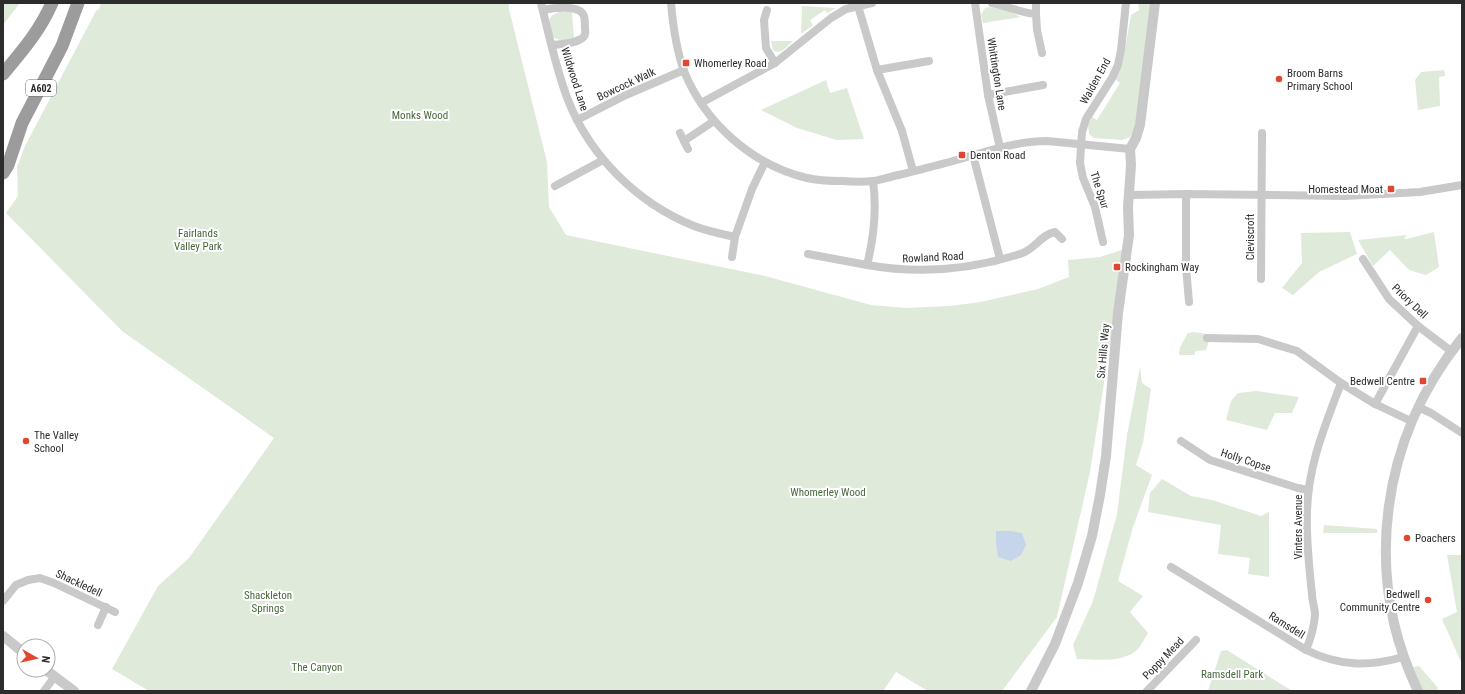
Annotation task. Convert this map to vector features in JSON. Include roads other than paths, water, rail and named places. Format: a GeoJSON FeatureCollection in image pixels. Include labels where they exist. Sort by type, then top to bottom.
{"type":"FeatureCollection","features":[{"type":"Feature","properties":{"kind":"highway"},"geometry":{"type":"LineString","coordinates":[[3,74],[27,46],[43,22],[52,3]]}},
{"type":"Feature","properties":{"kind":"highway","name":"A602"},"geometry":{"type":"LineString","coordinates":[[3,173],[8,165],[22,123],[62,46],[78,3]]}},
{"type":"Feature","properties":{"kind":"street"},"geometry":{"type":"LineString","coordinates":[[671,3],[676,42],[684,70],[692,89],[701,103],[714,121],[740,146],[765,162],[790,173],[825,181],[873,181],[1000,148],[1035,141],[1130,149]]}},
{"type":"Feature","properties":{"kind":"street"},"geometry":{"type":"LineString","coordinates":[[701,103],[775,63],[831,18],[846,9],[872,3]]}},
{"type":"Feature","properties":{"kind":"street","name":"Whittington Lane"},"geometry":{"type":"LineString","coordinates":[[975,3],[988,94],[1000,148]]}},
{"type":"Feature","properties":{"kind":"street"},"geometry":{"type":"LineString","coordinates":[[992,3],[1028,14],[1036,14]]}},
{"type":"Feature","properties":{"kind":"street"},"geometry":{"type":"LineString","coordinates":[[1036,3],[1037,30],[1042,53]]}},
{"type":"Feature","properties":{"kind":"street","name":"Walden End"},"geometry":{"type":"LineString","coordinates":[[1082,144],[1082,132],[1086,119],[1112,78],[1118,65],[1126,3]]}},
{"type":"Feature","properties":{"kind":"street","name":"Six Hills Way"},"geometry":{"type":"LineString","coordinates":[[1031,691],[1055,644],[1078,583],[1092,536],[1100,496],[1106,456],[1118,313],[1129,235],[1128,207],[1130,149],[1136,138],[1140,125],[1155,3]]}},
{"type":"Feature","properties":{"kind":"street","name":"Wildwood Lane"},"geometry":{"type":"LineString","coordinates":[[553,45],[578,41],[584,37],[586,33],[584,16],[582,13],[574,9],[542,6],[553,45],[568,98],[577,120],[603,160],[645,199],[668,213],[694,226],[735,237]]}},
{"type":"Feature","properties":{"kind":"street"},"geometry":{"type":"LineString","coordinates":[[858,6],[877,70],[902,131],[913,171]]}},
{"type":"Feature","properties":{"kind":"street"},"geometry":{"type":"LineString","coordinates":[[767,10],[764,20],[766,48],[775,63]]}},
{"type":"Feature","properties":{"kind":"street"},"geometry":{"type":"LineString","coordinates":[[877,70],[930,60]]}},
{"type":"Feature","properties":{"kind":"street","name":"Bowcock Walk"},"geometry":{"type":"LineString","coordinates":[[577,120],[626,95],[684,70]]}},
{"type":"Feature","properties":{"kind":"street"},"geometry":{"type":"LineString","coordinates":[[988,94],[1043,85]]}},
{"type":"Feature","properties":{"kind":"street"},"geometry":{"type":"LineString","coordinates":[[684,141],[714,121]]}},
{"type":"Feature","properties":{"kind":"street"},"geometry":{"type":"LineString","coordinates":[[680,133],[688,149]]}},
{"type":"Feature","properties":{"kind":"street"},"geometry":{"type":"LineString","coordinates":[[1261,196],[1262,133]]}},
{"type":"Feature","properties":{"kind":"street","name":"The Spur"},"geometry":{"type":"LineString","coordinates":[[1082,144],[1080,163],[1083,178],[1095,207],[1103,242]]}},
{"type":"Feature","properties":{"kind":"street"},"geometry":{"type":"LineString","coordinates":[[973,155],[1000,259]]}},
{"type":"Feature","properties":{"kind":"street"},"geometry":{"type":"LineString","coordinates":[[555,186],[603,160]]}},
{"type":"Feature","properties":{"kind":"street"},"geometry":{"type":"LineString","coordinates":[[732,257],[735,237],[752,189],[765,162]]}},
{"type":"Feature","properties":{"kind":"street"},"geometry":{"type":"LineString","coordinates":[[867,265],[872,246],[875,222],[875,196],[873,181]]}},
{"type":"Feature","properties":{"kind":"street"},"geometry":{"type":"LineString","coordinates":[[1129,195],[1186,194],[1353,196],[1420,192],[1462,185]]}},
{"type":"Feature","properties":{"kind":"street"},"geometry":{"type":"LineString","coordinates":[[1186,194],[1186,267],[1189,302]]}},
{"type":"Feature","properties":{"kind":"street","name":"Cleviscroft"},"geometry":{"type":"LineString","coordinates":[[1261,196],[1261,279]]}},
{"type":"Feature","properties":{"kind":"street","name":"Rowland Road"},"geometry":{"type":"LineString","coordinates":[[808,254],[906,271],[923,270],[965,267],[1029,251],[1048,234],[1055,232],[1062,239]]}},
{"type":"Feature","properties":{"kind":"street","name":"Priory Dell"},"geometry":{"type":"LineString","coordinates":[[1363,259],[1389,299],[1418,326],[1451,351]]}},
{"type":"Feature","properties":{"kind":"street"},"geometry":{"type":"LineString","coordinates":[[1375,404],[1418,326]]}},
{"type":"Feature","properties":{"kind":"street"},"geometry":{"type":"LineString","coordinates":[[1207,338],[1258,339],[1297,351],[1341,383],[1375,404],[1412,421]]}},
{"type":"Feature","properties":{"kind":"street"},"geometry":{"type":"LineString","coordinates":[[1418,691],[1403,657],[1396,630],[1388,589],[1386,530],[1394,475],[1404,439],[1427,388],[1451,351],[1462,338]]}},
{"type":"Feature","properties":{"kind":"street","name":"Vinters Avenue"},"geometry":{"type":"LineString","coordinates":[[1306,650],[1314,628],[1315,612],[1312,602],[1307,537],[1308,490],[1314,458],[1341,383]]}},
{"type":"Feature","properties":{"kind":"street"},"geometry":{"type":"LineString","coordinates":[[1418,407],[1431,413],[1462,433]]}},
{"type":"Feature","properties":{"kind":"street","name":"Holly Copse"},"geometry":{"type":"LineString","coordinates":[[1181,441],[1214,461],[1308,490]]}},
{"type":"Feature","properties":{"kind":"street","name":"Ramsdell"},"geometry":{"type":"LineString","coordinates":[[1171,567],[1318,656],[1335,661],[1355,664],[1384,662],[1403,657]]}},
{"type":"Feature","properties":{"kind":"street","name":"Shackledell"},"geometry":{"type":"LineString","coordinates":[[3,601],[16,585],[28,580],[40,578],[54,583],[115,612]]}},
{"type":"Feature","properties":{"kind":"street","name":"Shackledell"},"geometry":{"type":"LineString","coordinates":[[98,625],[106,607]]}},
{"type":"Feature","properties":{"kind":"street"},"geometry":{"type":"LineString","coordinates":[[3,636],[16,647]]}},
{"type":"Feature","properties":{"kind":"street","name":"Poppy Mead"},"geometry":{"type":"LineString","coordinates":[[1147,691],[1196,640]]}},
{"type":"Feature","properties":{"kind":"street"},"geometry":{"type":"LineString","coordinates":[[44,691],[48,678]]}},
{"type":"Feature","properties":{"kind":"street"},"geometry":{"type":"LineString","coordinates":[[56,678],[74,691]]}},
{"type":"Feature","properties":{"kind":"water"},"geometry":{"type":"Polygon","coordinates":[[[996,531],[1022,533],[1026,545],[1021,555],[1011,561],[998,557],[996,531]]]}},
{"type":"Feature","properties":{"kind":"place","name":"Whomerley Road"},"geometry":{"type":"Point","coordinates":[686,63]}},
{"type":"Feature","properties":{"kind":"place","name":"Broom Barns Primary School"},"geometry":{"type":"Point","coordinates":[1279,79]}},
{"type":"Feature","properties":{"kind":"place","name":"Denton Road"},"geometry":{"type":"Point","coordinates":[962,155]}},
{"type":"Feature","properties":{"kind":"place","name":"Homestead Moat"},"geometry":{"type":"Point","coordinates":[1391,189]}},
{"type":"Feature","properties":{"kind":"place","name":"Rockingham Way"},"geometry":{"type":"Point","coordinates":[1117,267]}},
{"type":"Feature","properties":{"kind":"place","name":"Bedwell Centre"},"geometry":{"type":"Point","coordinates":[1423,381]}},
{"type":"Feature","properties":{"kind":"place","name":"The Valley School"},"geometry":{"type":"Point","coordinates":[26,441]}},
{"type":"Feature","properties":{"kind":"place","name":"Poachers"},"geometry":{"type":"Point","coordinates":[1407,538]}},
{"type":"Feature","properties":{"kind":"place","name":"Bedwell Community Centre"},"geometry":{"type":"Point","coordinates":[1428,600]}},
{"type":"Feature","properties":{"kind":"park label","name":"Monks Wood"},"geometry":{"type":"Point","coordinates":[420,115]}},
{"type":"Feature","properties":{"kind":"park label","name":"Fairlands Valley Park"},"geometry":{"type":"Point","coordinates":[198,239]}},
{"type":"Feature","properties":{"kind":"park label","name":"Whomerley Wood"},"geometry":{"type":"Point","coordinates":[828,492]}},
{"type":"Feature","properties":{"kind":"park label","name":"Shackleton Springs"},"geometry":{"type":"Point","coordinates":[268,601]}},
{"type":"Feature","properties":{"kind":"park label","name":"The Canyon"},"geometry":{"type":"Point","coordinates":[317,667]}},
{"type":"Feature","properties":{"kind":"park label","name":"Ramsdell Park"},"geometry":{"type":"Point","coordinates":[1232,674]}}]}
